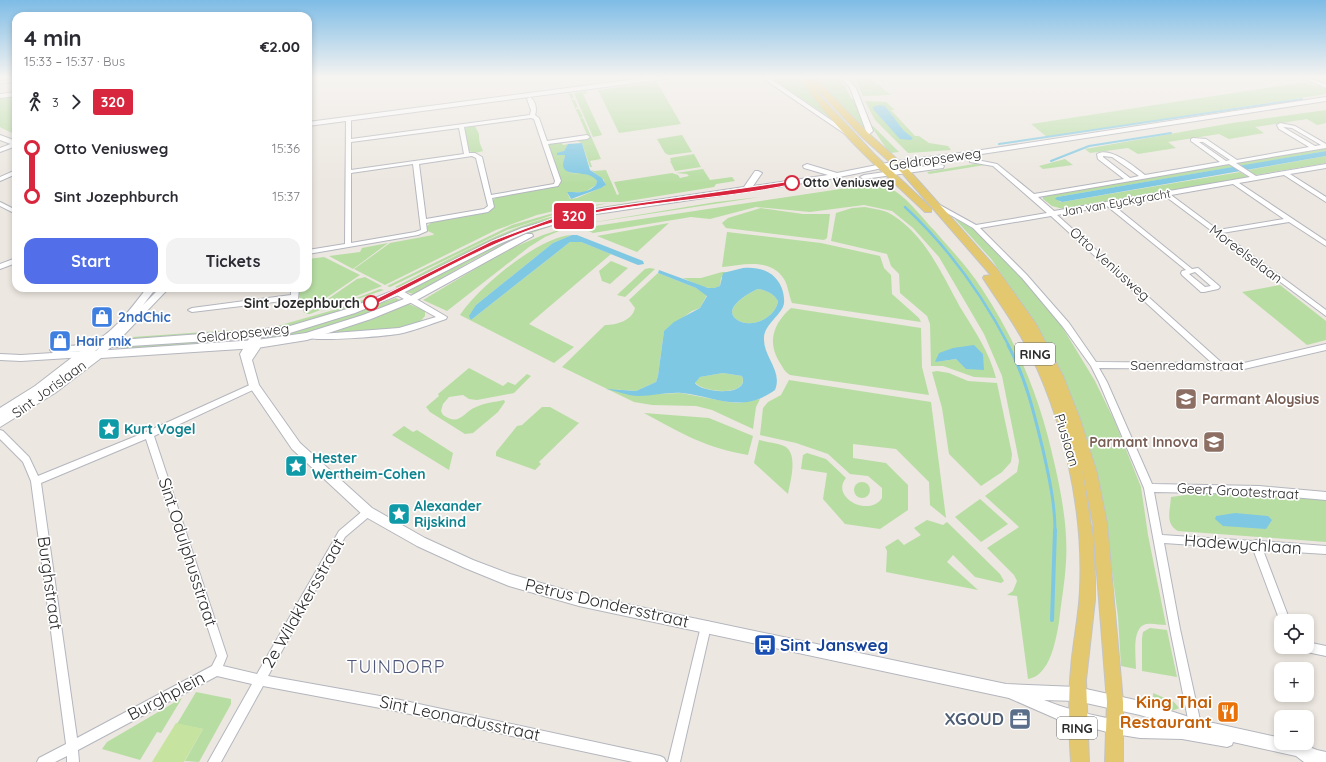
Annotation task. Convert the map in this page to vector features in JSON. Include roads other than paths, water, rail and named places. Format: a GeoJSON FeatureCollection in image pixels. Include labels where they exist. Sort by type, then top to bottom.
{"type":"FeatureCollection","features":[{"type":"Feature","properties":{"kind":"main road","name":"RING"},"geometry":{"type":"LineString","coordinates":[[831,113],[885,170]]}},
{"type":"Feature","properties":{"kind":"main road","name":"RING"},"geometry":{"type":"LineString","coordinates":[[844,113],[865,135],[905,171]]}},
{"type":"Feature","properties":{"kind":"main road","name":"Geldropseweg"},"geometry":{"type":"LineString","coordinates":[[97,349],[254,341],[307,336],[367,317],[412,299],[510,245],[527,237],[563,225],[885,170],[897,163],[952,157],[1244,113]]}},
{"type":"Feature","properties":{"kind":"main road","name":"Geldropseweg"},"geometry":{"type":"LineString","coordinates":[[97,349],[109,344],[254,341],[274,332],[306,325],[361,307],[398,292],[494,243],[553,221],[604,210],[839,176],[885,170],[905,171],[972,161],[1033,151],[1106,134]]}},
{"type":"Feature","properties":{"kind":"main road"},"geometry":{"type":"LineString","coordinates":[[806,166],[839,176]]}},
{"type":"Feature","properties":{"kind":"main road","name":"Piuslaan"},"geometry":{"type":"LineString","coordinates":[[885,170],[924,205],[976,262],[990,280],[1022,327],[1045,375],[1061,418],[1077,471],[1085,520],[1088,579],[1076,718],[1080,762]]}},
{"type":"Feature","properties":{"kind":"main road","name":"Piuslaan"},"geometry":{"type":"LineString","coordinates":[[905,171],[985,261],[1016,302],[1032,327],[1057,376],[1074,419],[1090,473],[1100,523],[1115,702],[1114,762]]}},
{"type":"Feature","properties":{"kind":"main road"},"geometry":{"type":"LineString","coordinates":[[746,190],[758,173]]}},
{"type":"Feature","properties":{"kind":"main road","name":"Sint Jorislaan"},"geometry":{"type":"LineString","coordinates":[[0,414],[39,389],[84,354],[97,349]]}},
{"type":"Feature","properties":{"kind":"main road","name":"Sint Jorislaan"},"geometry":{"type":"LineString","coordinates":[[0,423],[51,390],[97,349]]}},
{"type":"Feature","properties":{"kind":"street"},"geometry":{"type":"LineString","coordinates":[[312,124],[397,113]]}},
{"type":"Feature","properties":{"kind":"street"},"geometry":{"type":"LineString","coordinates":[[817,113],[852,136]]}},
{"type":"Feature","properties":{"kind":"street"},"geometry":{"type":"LineString","coordinates":[[863,113],[870,131],[865,135]]}},
{"type":"Feature","properties":{"kind":"street"},"geometry":{"type":"LineString","coordinates":[[348,141],[532,116],[536,118],[558,182],[556,185],[489,197]]}},
{"type":"Feature","properties":{"kind":"street"},"geometry":{"type":"LineString","coordinates":[[348,119],[348,246]]}},
{"type":"Feature","properties":{"kind":"street","name":"Jan van Eyckgracht"},"geometry":{"type":"LineString","coordinates":[[1314,148],[1281,128],[1280,125],[1293,127],[1326,146]]}},
{"type":"Feature","properties":{"kind":"street"},"geometry":{"type":"LineString","coordinates":[[461,126],[467,155]]}},
{"type":"Feature","properties":{"kind":"street"},"geometry":{"type":"LineString","coordinates":[[0,137],[12,143]]}},
{"type":"Feature","properties":{"kind":"street"},"geometry":{"type":"LineString","coordinates":[[544,143],[588,137]]}},
{"type":"Feature","properties":{"kind":"street"},"geometry":{"type":"LineString","coordinates":[[1231,162],[1204,140],[1193,140],[1254,177]]}},
{"type":"Feature","properties":{"kind":"street"},"geometry":{"type":"LineString","coordinates":[[0,150],[12,145]]}},
{"type":"Feature","properties":{"kind":"street","name":"Jan van Eyckgracht"},"geometry":{"type":"LineString","coordinates":[[1033,196],[1143,176],[1326,146]]}},
{"type":"Feature","properties":{"kind":"street","name":"Jan van Eyckgracht"},"geometry":{"type":"LineString","coordinates":[[1128,179],[1100,158],[1100,154],[1113,155],[1143,176]]}},
{"type":"Feature","properties":{"kind":"street"},"geometry":{"type":"LineString","coordinates":[[348,172],[467,155],[477,155],[479,157],[491,207],[486,211],[424,221]]}},
{"type":"Feature","properties":{"kind":"street","name":"Otto Veniusweg"},"geometry":{"type":"LineString","coordinates":[[972,161],[994,165],[1033,196],[1221,367]]}},
{"type":"Feature","properties":{"kind":"street"},"geometry":{"type":"LineString","coordinates":[[312,251],[416,234],[424,231],[416,162]]}},
{"type":"Feature","properties":{"kind":"street","name":"Jan van Eyckgracht"},"geometry":{"type":"LineString","coordinates":[[976,227],[1234,182],[1254,177],[1326,166]]}},
{"type":"Feature","properties":{"kind":"street"},"geometry":{"type":"LineString","coordinates":[[1285,173],[1326,200]]}},
{"type":"Feature","properties":{"kind":"street"},"geometry":{"type":"LineString","coordinates":[[0,179],[12,174]]}},
{"type":"Feature","properties":{"kind":"street"},"geometry":{"type":"LineString","coordinates":[[1234,182],[1326,244]]}},
{"type":"Feature","properties":{"kind":"street","name":"Moreelselaan"},"geometry":{"type":"LineString","coordinates":[[1167,194],[1326,314]]}},
{"type":"Feature","properties":{"kind":"street","name":"Piuslaan"},"geometry":{"type":"LineString","coordinates":[[932,203],[976,227],[1024,276],[1066,325],[1094,365],[1150,488],[1175,629],[1196,730]]}},
{"type":"Feature","properties":{"kind":"street"},"geometry":{"type":"LineString","coordinates":[[0,204],[12,210]]}},
{"type":"Feature","properties":{"kind":"street"},"geometry":{"type":"LineString","coordinates":[[1109,204],[1191,271]]}},
{"type":"Feature","properties":{"kind":"street"},"geometry":{"type":"LineString","coordinates":[[1217,232],[1289,220]]}},
{"type":"Feature","properties":{"kind":"street"},"geometry":{"type":"LineString","coordinates":[[0,267],[12,262]]}},
{"type":"Feature","properties":{"kind":"street"},"geometry":{"type":"LineString","coordinates":[[97,349],[148,292]]}},
{"type":"Feature","properties":{"kind":"street"},"geometry":{"type":"LineString","coordinates":[[109,344],[160,292]]}},
{"type":"Feature","properties":{"kind":"street","name":"Geldropseweg"},"geometry":{"type":"LineString","coordinates":[[192,310],[294,297],[295,292]]}},
{"type":"Feature","properties":{"kind":"street"},"geometry":{"type":"LineString","coordinates":[[398,292],[412,299]]}},
{"type":"Feature","properties":{"kind":"street","name":"Geldropseweg"},"geometry":{"type":"LineString","coordinates":[[307,336],[321,337],[399,331],[443,317],[412,299]]}},
{"type":"Feature","properties":{"kind":"street","name":"Petrus Dondersstraat"},"geometry":{"type":"LineString","coordinates":[[254,341],[254,353],[247,359],[248,369],[254,386],[296,446],[368,512],[422,542],[509,580],[579,600],[1006,690],[1077,694],[1115,702],[1140,708],[1196,730]]}},
{"type":"Feature","properties":{"kind":"street","name":"Saenredamstraat"},"geometry":{"type":"LineString","coordinates":[[1094,365],[1244,366],[1326,347]]}},
{"type":"Feature","properties":{"kind":"street","name":"Geldropseweg"},"geometry":{"type":"LineString","coordinates":[[0,357],[97,349]]}},
{"type":"Feature","properties":{"kind":"street","name":"Geldropseweg"},"geometry":{"type":"LineString","coordinates":[[0,357],[21,358],[84,354]]}},
{"type":"Feature","properties":{"kind":"street"},"geometry":{"type":"LineString","coordinates":[[36,481],[150,434],[254,386]]}},
{"type":"Feature","properties":{"kind":"street","name":"Burghstraat"},"geometry":{"type":"LineString","coordinates":[[0,433],[26,460],[36,481],[72,746]]}},
{"type":"Feature","properties":{"kind":"street","name":"Sint Odulphusstraat"},"geometry":{"type":"LineString","coordinates":[[150,434],[222,656],[216,670]]}},
{"type":"Feature","properties":{"kind":"street","name":"Geert Grootestraat"},"geometry":{"type":"LineString","coordinates":[[1150,488],[1259,490],[1326,496]]}},
{"type":"Feature","properties":{"kind":"street","name":"2e Wilakkersstraat"},"geometry":{"type":"LineString","coordinates":[[259,680],[342,534],[368,512]]}},
{"type":"Feature","properties":{"kind":"street","name":"Hadewychlaan"},"geometry":{"type":"LineString","coordinates":[[1160,539],[1256,544],[1326,550]]}},
{"type":"Feature","properties":{"kind":"street"},"geometry":{"type":"LineString","coordinates":[[1256,544],[1282,614]]}},
{"type":"Feature","properties":{"kind":"street"},"geometry":{"type":"LineString","coordinates":[[674,762],[706,626]]}},
{"type":"Feature","properties":{"kind":"street"},"geometry":{"type":"LineString","coordinates":[[1314,648],[1326,650]]}},
{"type":"Feature","properties":{"kind":"street","name":"Burghplein"},"geometry":{"type":"LineString","coordinates":[[44,762],[216,670],[259,680]]}},
{"type":"Feature","properties":{"kind":"street"},"geometry":{"type":"LineString","coordinates":[[214,762],[259,680]]}},
{"type":"Feature","properties":{"kind":"street","name":"Sint Leonardusstraat"},"geometry":{"type":"LineString","coordinates":[[259,680],[391,704],[660,762]]}},
{"type":"Feature","properties":{"kind":"street","name":"Petrus Dondersstraat"},"geometry":{"type":"LineString","coordinates":[[1006,690],[1057,712],[1115,727],[1140,731],[1182,732],[1196,730]]}},
{"type":"Feature","properties":{"kind":"street"},"geometry":{"type":"LineString","coordinates":[[1196,730],[1318,759]]}},
{"type":"Feature","properties":{"kind":"street"},"geometry":{"type":"LineString","coordinates":[[72,746],[73,762]]}},
{"type":"Feature","properties":{"kind":"water"},"geometry":{"type":"Polygon","coordinates":[[[876,113],[890,113],[904,131],[913,138],[911,140],[900,139],[876,113]]]}},
{"type":"Feature","properties":{"kind":"water"},"geometry":{"type":"Polygon","coordinates":[[[582,143],[590,170],[602,178],[606,185],[571,199],[567,192],[589,190],[596,185],[597,181],[588,175],[568,172],[564,169],[563,165],[565,155],[557,155],[557,153],[564,151],[568,144],[582,143]]]}},
{"type":"Feature","properties":{"kind":"water"},"geometry":{"type":"Polygon","coordinates":[[[1326,151],[1326,156],[1062,202],[1055,199],[1057,197],[1326,151]]]}},
{"type":"Feature","properties":{"kind":"water"},"geometry":{"type":"Polygon","coordinates":[[[572,235],[577,235],[643,261],[644,264],[638,265],[581,242],[570,242],[471,320],[469,316],[476,305],[553,243],[572,235]]]}},
{"type":"Feature","properties":{"kind":"water"},"geometry":{"type":"Polygon","coordinates":[[[743,268],[756,268],[768,272],[781,285],[784,296],[784,305],[766,330],[764,338],[766,351],[777,376],[775,390],[763,397],[740,403],[682,393],[635,396],[606,389],[636,391],[656,382],[664,331],[674,322],[700,308],[707,296],[696,288],[658,273],[659,270],[708,288],[720,286],[723,273],[743,268]],[[758,289],[749,293],[735,305],[732,310],[736,319],[742,322],[755,323],[773,313],[778,301],[770,293],[758,289]],[[723,373],[700,377],[695,383],[706,389],[724,391],[733,390],[743,383],[742,376],[723,373]]]}},
{"type":"Feature","properties":{"kind":"water"},"geometry":{"type":"Polygon","coordinates":[[[974,345],[983,354],[984,370],[966,369],[956,359],[935,362],[939,353],[953,348],[974,345]]]}},
{"type":"Feature","properties":{"kind":"water"},"geometry":{"type":"Polygon","coordinates":[[[1235,513],[1268,516],[1272,520],[1266,529],[1223,526],[1215,519],[1216,516],[1235,513]]]}},
{"type":"Feature","properties":{"kind":"waterway"},"geometry":{"type":"LineString","coordinates":[[999,144],[1211,113]]}},
{"type":"Feature","properties":{"kind":"waterway"},"geometry":{"type":"LineString","coordinates":[[1051,161],[1089,146],[1171,133]]}},
{"type":"Feature","properties":{"kind":"waterway"},"geometry":{"type":"LineString","coordinates":[[905,207],[936,238],[963,272],[976,290],[1009,346]]}},
{"type":"Feature","properties":{"kind":"waterway"},"geometry":{"type":"LineString","coordinates":[[1008,345],[1025,383],[1043,450],[1054,510],[1055,531]]}},
{"type":"Feature","properties":{"kind":"waterway"},"geometry":{"type":"LineString","coordinates":[[1052,620],[1055,531]]}},
{"type":"Feature","properties":{"kind":"place","name":"Otto Veniusweg"},"geometry":{"type":"Point","coordinates":[792,183]}},
{"type":"Feature","properties":{"kind":"place","name":"Sint Jozephburch"},"geometry":{"type":"Point","coordinates":[371,303]}},
{"type":"Feature","properties":{"kind":"place","name":"2ndChic"},"geometry":{"type":"Point","coordinates":[102,317]}},
{"type":"Feature","properties":{"kind":"place","name":"Hair mix"},"geometry":{"type":"Point","coordinates":[60,341]}},
{"type":"Feature","properties":{"kind":"place","name":"Parmant Aloysius"},"geometry":{"type":"Point","coordinates":[1186,399]}},
{"type":"Feature","properties":{"kind":"place","name":"Kurt Vogel"},"geometry":{"type":"Point","coordinates":[109,429]}},
{"type":"Feature","properties":{"kind":"place","name":"Parmant Innova"},"geometry":{"type":"Point","coordinates":[1214,442]}},
{"type":"Feature","properties":{"kind":"place","name":"Hester Wertheim-Cohen"},"geometry":{"type":"Point","coordinates":[296,466]}},
{"type":"Feature","properties":{"kind":"place","name":"Alexander Rijskind"},"geometry":{"type":"Point","coordinates":[399,514]}},
{"type":"Feature","properties":{"kind":"place","name":"Sint Jansweg"},"geometry":{"type":"Point","coordinates":[765,645]}},
{"type":"Feature","properties":{"kind":"place","name":"King Thai Restaurant"},"geometry":{"type":"Point","coordinates":[1228,712]}},
{"type":"Feature","properties":{"kind":"place","name":"XGOUD"},"geometry":{"type":"Point","coordinates":[1020,719]}},
{"type":"Feature","properties":{"kind":"district","name":"TUINDORP"},"geometry":{"type":"Point","coordinates":[396,667]}}]}
